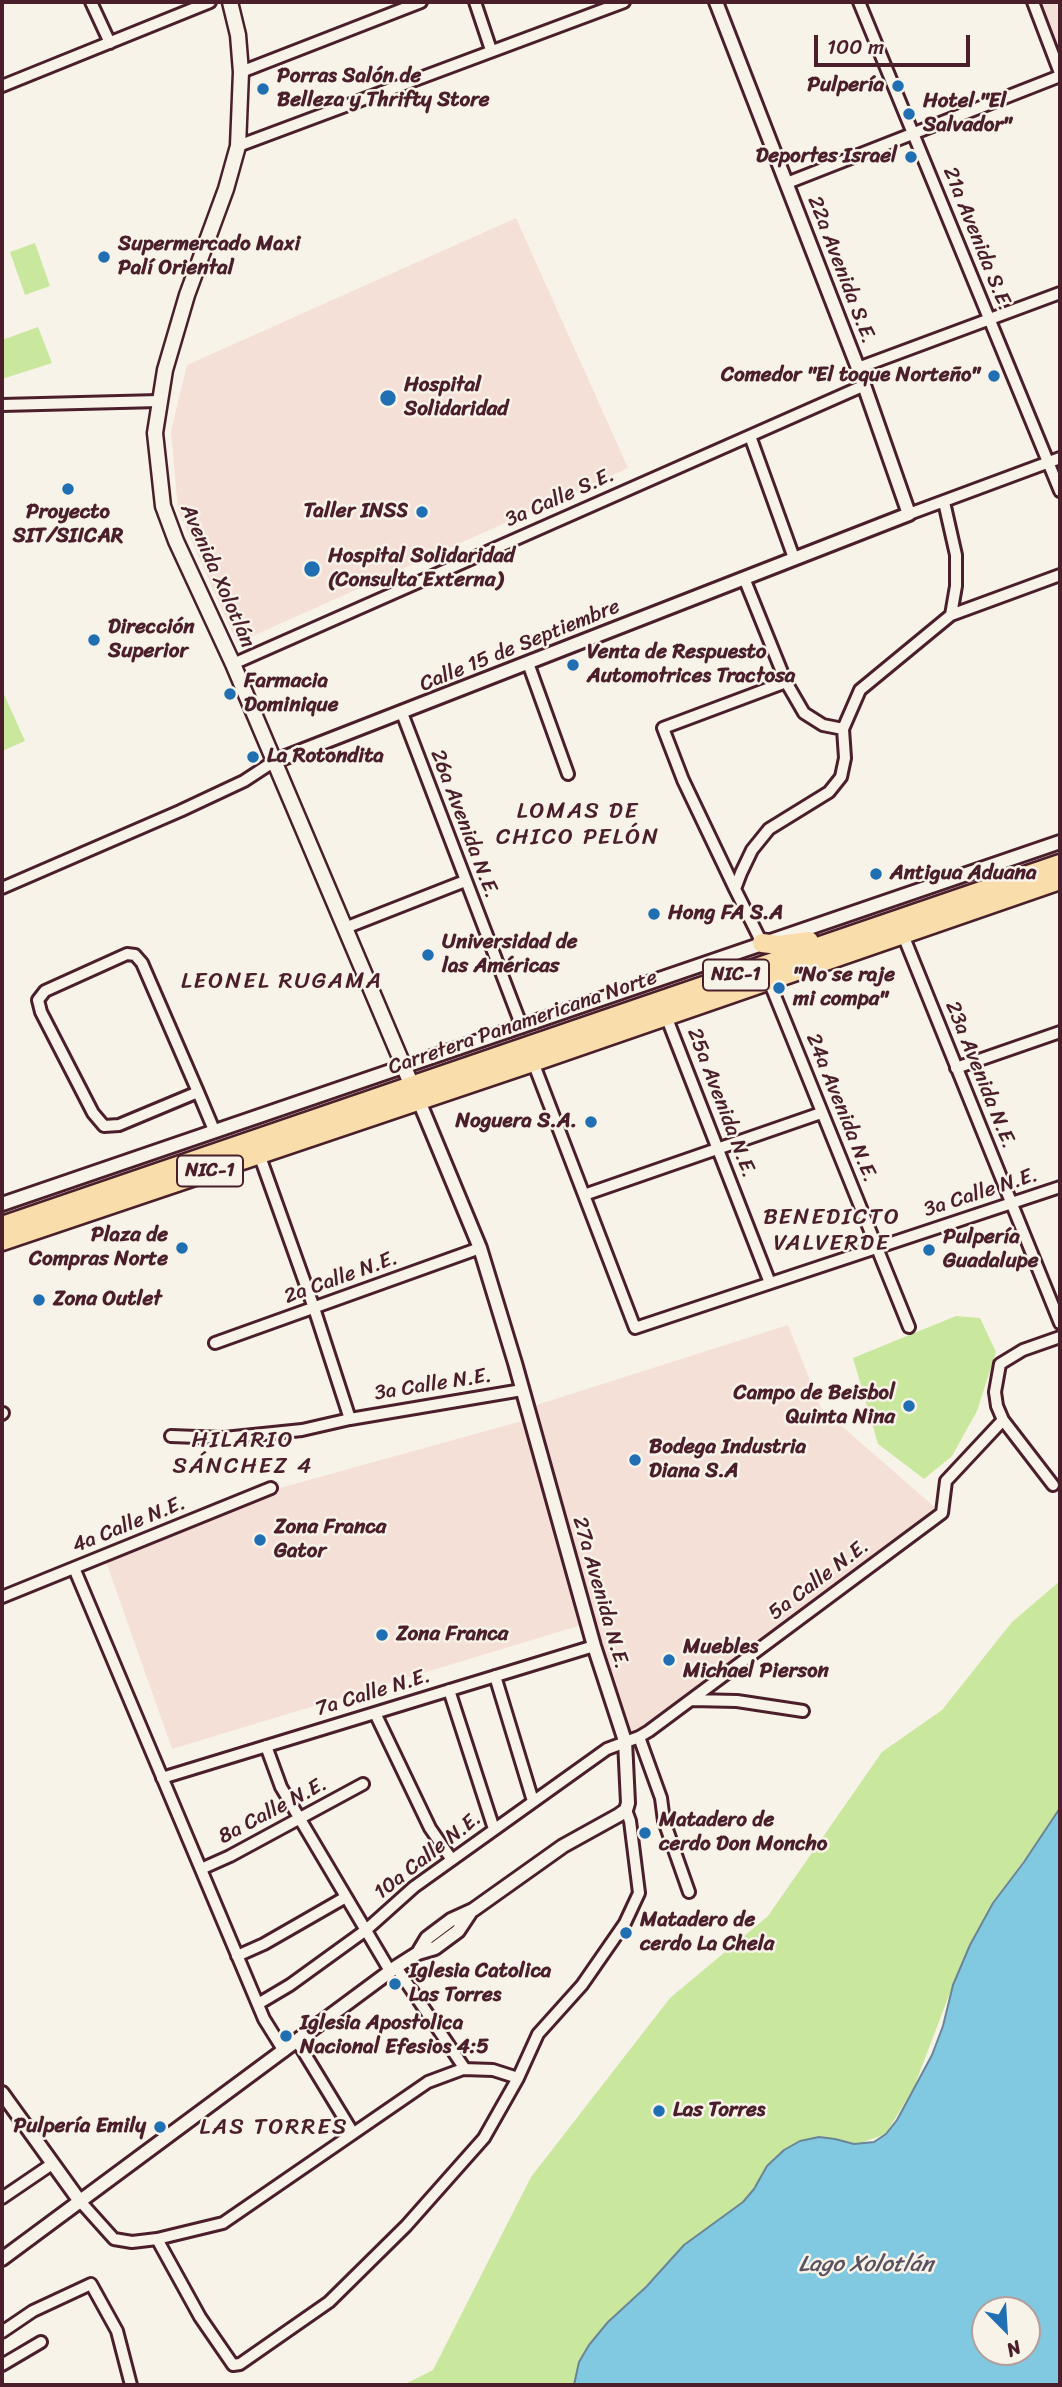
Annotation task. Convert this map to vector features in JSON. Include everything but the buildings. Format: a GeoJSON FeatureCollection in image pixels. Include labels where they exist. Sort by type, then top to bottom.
{"type":"FeatureCollection","features":[{"type":"Feature","properties":{"kind":"highway","name":"Carretera Panamericana Norte"},"geometry":{"type":"LineString","coordinates":[[2,1241],[259,1154],[415,1093],[533,1062],[769,981],[900,926],[1060,864]]}},
{"type":"Feature","properties":{"kind":"highway","name":"Carretera Panamericana Norte"},"geometry":{"type":"LineString","coordinates":[[2,1226],[415,1093],[900,926],[1060,880]]}},
{"type":"Feature","properties":{"kind":"highway"},"geometry":{"type":"LineString","coordinates":[[762,943],[779,945],[808,941],[870,920],[900,926]]}},
{"type":"Feature","properties":{"kind":"main road","name":"Avenida Xolotlán"},"geometry":{"type":"LineString","coordinates":[[230,2],[238,35],[242,72],[238,146],[226,189],[176,328],[159,401],[155,433],[163,506],[415,1093]]}},
{"type":"Feature","properties":{"kind":"street"},"geometry":{"type":"LineString","coordinates":[[90,2],[110,43]]}},
{"type":"Feature","properties":{"kind":"street"},"geometry":{"type":"LineString","coordinates":[[2,86],[210,2]]}},
{"type":"Feature","properties":{"kind":"street"},"geometry":{"type":"LineString","coordinates":[[242,72],[421,2]]}},
{"type":"Feature","properties":{"kind":"street"},"geometry":{"type":"LineString","coordinates":[[475,2],[491,50]]}},
{"type":"Feature","properties":{"kind":"street"},"geometry":{"type":"LineString","coordinates":[[238,146],[624,2]]}},
{"type":"Feature","properties":{"kind":"street","name":"22a Avenida S.E."},"geometry":{"type":"LineString","coordinates":[[716,2],[865,385],[909,514]]}},
{"type":"Feature","properties":{"kind":"street","name":"21a Avenida S.E."},"geometry":{"type":"LineString","coordinates":[[859,2],[1060,491]]}},
{"type":"Feature","properties":{"kind":"street"},"geometry":{"type":"LineString","coordinates":[[787,183],[1060,75],[1033,2]]}},
{"type":"Feature","properties":{"kind":"street"},"geometry":{"type":"LineString","coordinates":[[858,368],[1060,293]]}},
{"type":"Feature","properties":{"kind":"street","name":"3a Calle S.E."},"geometry":{"type":"LineString","coordinates":[[233,664],[865,385]]}},
{"type":"Feature","properties":{"kind":"street"},"geometry":{"type":"LineString","coordinates":[[2,405],[159,401]]}},
{"type":"Feature","properties":{"kind":"street"},"geometry":{"type":"LineString","coordinates":[[750,436],[794,558]]}},
{"type":"Feature","properties":{"kind":"street","name":"Calle 15 de Septiembre"},"geometry":{"type":"LineString","coordinates":[[2,888],[180,811],[244,781],[273,762],[1060,457]]}},
{"type":"Feature","properties":{"kind":"street"},"geometry":{"type":"LineString","coordinates":[[944,502],[956,555],[956,586],[951,615]]}},
{"type":"Feature","properties":{"kind":"street"},"geometry":{"type":"LineString","coordinates":[[735,889],[752,850],[769,829],[829,792],[841,777],[845,758],[843,729],[860,691],[951,615],[1060,575]]}},
{"type":"Feature","properties":{"kind":"street"},"geometry":{"type":"LineString","coordinates":[[744,578],[786,682],[804,713],[823,725],[843,729]]}},
{"type":"Feature","properties":{"kind":"street"},"geometry":{"type":"LineString","coordinates":[[528,663],[568,774]]}},
{"type":"Feature","properties":{"kind":"street"},"geometry":{"type":"LineString","coordinates":[[762,943],[682,780],[663,728],[786,682]]}},
{"type":"Feature","properties":{"kind":"street","name":"26a Avenida N.E."},"geometry":{"type":"LineString","coordinates":[[401,713],[522,1027]]}},
{"type":"Feature","properties":{"kind":"street"},"geometry":{"type":"LineString","coordinates":[[2,1204],[1060,842]]}},
{"type":"Feature","properties":{"kind":"street"},"geometry":{"type":"LineString","coordinates":[[345,928],[465,881]]}},
{"type":"Feature","properties":{"kind":"street","name":"23a Avenida N.E."},"geometry":{"type":"LineString","coordinates":[[900,926],[1060,1323]]}},
{"type":"Feature","properties":{"kind":"street"},"geometry":{"type":"LineString","coordinates":[[198,1092],[119,1125],[104,1126],[93,1112],[41,1012],[38,1000],[45,991],[127,954],[135,955],[142,963],[198,1092],[214,1130]]}},
{"type":"Feature","properties":{"kind":"street","name":"24a Avenida N.E."},"geometry":{"type":"LineString","coordinates":[[769,981],[909,1327]]}},
{"type":"Feature","properties":{"kind":"street","name":"25a Avenida N.E."},"geometry":{"type":"LineString","coordinates":[[666,1016],[769,1283]]}},
{"type":"Feature","properties":{"kind":"street"},"geometry":{"type":"LineString","coordinates":[[956,1068],[1060,1032]]}},
{"type":"Feature","properties":{"kind":"street"},"geometry":{"type":"LineString","coordinates":[[533,1062],[584,1195],[821,1113]]}},
{"type":"Feature","properties":{"kind":"street","name":"27a Avenida N.E."},"geometry":{"type":"LineString","coordinates":[[158,2239],[200,2317],[233,2365],[240,2364],[329,2302],[406,2226],[484,2138],[518,2078],[538,2034],[582,1985],[625,1923],[639,1893],[630,1821],[626,1810],[625,1741],[594,1646],[480,1248],[415,1093]]}},
{"type":"Feature","properties":{"kind":"street"},"geometry":{"type":"LineString","coordinates":[[259,1154],[350,1419]]}},
{"type":"Feature","properties":{"kind":"street","name":"3a Calle N.E."},"geometry":{"type":"LineString","coordinates":[[584,1195],[635,1328],[1060,1187]]}},
{"type":"Feature","properties":{"kind":"street","name":"2a Calle N.E."},"geometry":{"type":"LineString","coordinates":[[215,1343],[480,1248]]}},
{"type":"Feature","properties":{"kind":"street"},"geometry":{"type":"LineString","coordinates":[[1054,1485],[1003,1420],[995,1392],[1000,1364],[1023,1350],[1060,1337]]}},
{"type":"Feature","properties":{"kind":"street","name":"3a Calle N.E."},"geometry":{"type":"LineString","coordinates":[[171,1436],[224,1438],[302,1430],[350,1419],[522,1390]]}},
{"type":"Feature","properties":{"kind":"street","name":"5a Calle N.E."},"geometry":{"type":"LineString","coordinates":[[625,1741],[639,1737],[692,1700],[942,1513],[946,1481],[1003,1420]]}},
{"type":"Feature","properties":{"kind":"street","name":"4a Calle N.E."},"geometry":{"type":"LineString","coordinates":[[2,1597],[271,1488]]}},
{"type":"Feature","properties":{"kind":"street"},"geometry":{"type":"LineString","coordinates":[[74,1568],[264,2019],[284,2051]]}},
{"type":"Feature","properties":{"kind":"street","name":"7a Calle N.E."},"geometry":{"type":"LineString","coordinates":[[162,1778],[594,1646]]}},
{"type":"Feature","properties":{"kind":"street"},"geometry":{"type":"LineString","coordinates":[[495,1676],[533,1801]]}},
{"type":"Feature","properties":{"kind":"street"},"geometry":{"type":"LineString","coordinates":[[449,1690],[494,1829]]}},
{"type":"Feature","properties":{"kind":"street"},"geometry":{"type":"LineString","coordinates":[[692,1700],[737,1701],[803,1712]]}},
{"type":"Feature","properties":{"kind":"street"},"geometry":{"type":"LineString","coordinates":[[375,1713],[430,1828],[452,1860]]}},
{"type":"Feature","properties":{"kind":"street"},"geometry":{"type":"LineString","coordinates":[[639,1737],[661,1798],[664,1821],[689,1892]]}},
{"type":"Feature","properties":{"kind":"street","name":"10a Calle N.E."},"geometry":{"type":"LineString","coordinates":[[258,2004],[290,1985],[366,1930],[414,1887],[533,1801],[607,1749],[625,1741]]}},
{"type":"Feature","properties":{"kind":"street"},"geometry":{"type":"LineString","coordinates":[[267,1746],[281,1787],[366,1930],[465,2069]]}},
{"type":"Feature","properties":{"kind":"street","name":"8a Calle N.E."},"geometry":{"type":"LineString","coordinates":[[201,1869],[363,1784]]}},
{"type":"Feature","properties":{"kind":"street"},"geometry":{"type":"LineString","coordinates":[[2,2259],[418,1952],[427,1938],[451,1920],[472,1910],[563,1846],[626,1810]]}},
{"type":"Feature","properties":{"kind":"street"},"geometry":{"type":"LineString","coordinates":[[237,1956],[264,1944],[346,1897]]}},
{"type":"Feature","properties":{"kind":"street"},"geometry":{"type":"LineString","coordinates":[[297,2041],[353,2133]]}},
{"type":"Feature","properties":{"kind":"street"},"geometry":{"type":"LineString","coordinates":[[4,2103],[79,2200],[114,2239],[132,2242],[158,2239],[223,2223],[428,2082],[465,2069],[493,2070],[518,2078]]}},
{"type":"Feature","properties":{"kind":"street"},"geometry":{"type":"LineString","coordinates":[[2,2198],[52,2164]]}},
{"type":"Feature","properties":{"kind":"street"},"geometry":{"type":"LineString","coordinates":[[2,2332],[33,2311],[90,2284],[117,2331],[131,2385]]}},
{"type":"Feature","properties":{"kind":"street"},"geometry":{"type":"LineString","coordinates":[[2,2365],[41,2342]]}},
{"type":"Feature","properties":{"kind":"shaded area"},"geometry":{"type":"Polygon","coordinates":[[[1032,2],[1060,2],[1060,73],[1032,2]]]}},
{"type":"Feature","properties":{"kind":"shaded area","name":"Hospital Solidaridad"},"geometry":{"type":"Polygon","coordinates":[[[516,218],[628,468],[237,643],[178,510],[171,431],[187,365],[516,218]]]}},
{"type":"Feature","properties":{"kind":"shaded area"},"geometry":{"type":"Polygon","coordinates":[[[788,1325],[821,1408],[938,1510],[639,1737],[625,1741],[588,1623],[172,1749],[104,1556],[251,1496],[529,1419],[527,1408],[788,1325]]]}},
{"type":"Feature","properties":{"kind":"green space"},"geometry":{"type":"Polygon","coordinates":[[[35,243],[50,286],[25,295],[10,252],[35,243]]]}},
{"type":"Feature","properties":{"kind":"green space"},"geometry":{"type":"Polygon","coordinates":[[[38,327],[52,363],[2,379],[2,340],[38,327]]]}},
{"type":"Feature","properties":{"kind":"green space"},"geometry":{"type":"Polygon","coordinates":[[[2,690],[25,741],[2,751],[2,690]]]}},
{"type":"Feature","properties":{"kind":"green space"},"geometry":{"type":"Polygon","coordinates":[[[956,1316],[980,1318],[996,1352],[977,1411],[952,1456],[924,1479],[878,1444],[853,1358],[956,1316]]]}},
{"type":"Feature","properties":{"kind":"green space"},"geometry":{"type":"Polygon","coordinates":[[[1060,1581],[1060,1811],[1000,1893],[953,1985],[914,2087],[886,2134],[761,2178],[743,2202],[669,2261],[589,2345],[577,2385],[403,2385],[433,2370],[531,2177],[670,1998],[768,1916],[882,1752],[942,1710],[1012,1622],[1060,1581]]]}},
{"type":"Feature","properties":{"kind":"water","name":"Lago Xolotlán"},"geometry":{"type":"Polygon","coordinates":[[[1060,1808],[1060,2385],[574,2385],[579,2362],[608,2322],[646,2287],[684,2245],[743,2202],[767,2166],[784,2150],[800,2141],[819,2137],[854,2144],[874,2142],[886,2134],[897,2120],[932,2055],[943,2026],[953,1985],[970,1945],[993,1903],[1060,1808]]]}},
{"type":"Feature","properties":{"kind":"place","name":"Pulpería"},"geometry":{"type":"Point","coordinates":[898,86]}},
{"type":"Feature","properties":{"kind":"place","name":"Porras Salón de Belleza y Thrifty Store"},"geometry":{"type":"Point","coordinates":[263,89]}},
{"type":"Feature","properties":{"kind":"place","name":"Hotel \"El Salvador\""},"geometry":{"type":"Point","coordinates":[909,114]}},
{"type":"Feature","properties":{"kind":"place","name":"Deportes Israel"},"geometry":{"type":"Point","coordinates":[911,157]}},
{"type":"Feature","properties":{"kind":"place","name":"Supermercado Maxi Palí Oriental"},"geometry":{"type":"Point","coordinates":[104,257]}},
{"type":"Feature","properties":{"kind":"place","name":"Comedor \"El toque Norteño\""},"geometry":{"type":"Point","coordinates":[994,376]}},
{"type":"Feature","properties":{"kind":"place","name":"Hospital Solidaridad"},"geometry":{"type":"Point","coordinates":[388,398]}},
{"type":"Feature","properties":{"kind":"place","name":"Proyecto SIT/SIICAR"},"geometry":{"type":"Point","coordinates":[68,489]}},
{"type":"Feature","properties":{"kind":"place","name":"Taller INSS"},"geometry":{"type":"Point","coordinates":[422,512]}},
{"type":"Feature","properties":{"kind":"place","name":"Hospital Solidaridad (Consulta Externa)"},"geometry":{"type":"Point","coordinates":[312,569]}},
{"type":"Feature","properties":{"kind":"place","name":"Dirección Superior"},"geometry":{"type":"Point","coordinates":[94,640]}},
{"type":"Feature","properties":{"kind":"place","name":"Venta de Respuesto Automotrices Tractosa"},"geometry":{"type":"Point","coordinates":[573,665]}},
{"type":"Feature","properties":{"kind":"place","name":"Farmacia Dominique"},"geometry":{"type":"Point","coordinates":[230,694]}},
{"type":"Feature","properties":{"kind":"place","name":"La Rotondita"},"geometry":{"type":"Point","coordinates":[253,757]}},
{"type":"Feature","properties":{"kind":"place","name":"Antigua Aduana"},"geometry":{"type":"Point","coordinates":[876,874]}},
{"type":"Feature","properties":{"kind":"place","name":"Hong FA S.A"},"geometry":{"type":"Point","coordinates":[654,914]}},
{"type":"Feature","properties":{"kind":"place","name":"Universidad de las Américas"},"geometry":{"type":"Point","coordinates":[428,955]}},
{"type":"Feature","properties":{"kind":"place","name":"\"No se raje mi compa\""},"geometry":{"type":"Point","coordinates":[779,988]}},
{"type":"Feature","properties":{"kind":"place","name":"Noguera S.A."},"geometry":{"type":"Point","coordinates":[591,1122]}},
{"type":"Feature","properties":{"kind":"place","name":"Plaza de Compras Norte"},"geometry":{"type":"Point","coordinates":[182,1248]}},
{"type":"Feature","properties":{"kind":"place","name":"Pulpería Guadalupe"},"geometry":{"type":"Point","coordinates":[929,1250]}},
{"type":"Feature","properties":{"kind":"place","name":"Zona Outlet"},"geometry":{"type":"Point","coordinates":[39,1300]}},
{"type":"Feature","properties":{"kind":"place","name":"Campo de Beisbol Quinta Nina"},"geometry":{"type":"Point","coordinates":[909,1406]}},
{"type":"Feature","properties":{"kind":"place","name":"Bodega Industria Diana S.A"},"geometry":{"type":"Point","coordinates":[635,1460]}},
{"type":"Feature","properties":{"kind":"place","name":"Zona Franca Gator"},"geometry":{"type":"Point","coordinates":[260,1540]}},
{"type":"Feature","properties":{"kind":"place","name":"Zona Franca"},"geometry":{"type":"Point","coordinates":[382,1635]}},
{"type":"Feature","properties":{"kind":"place","name":"Muebles Michael Pierson"},"geometry":{"type":"Point","coordinates":[669,1660]}},
{"type":"Feature","properties":{"kind":"place","name":"Matadero de cerdo Don Moncho"},"geometry":{"type":"Point","coordinates":[645,1833]}},
{"type":"Feature","properties":{"kind":"place","name":"Matadero de cerdo La Chela"},"geometry":{"type":"Point","coordinates":[626,1933]}},
{"type":"Feature","properties":{"kind":"place","name":"Iglesia Catolica Las Torres"},"geometry":{"type":"Point","coordinates":[395,1984]}},
{"type":"Feature","properties":{"kind":"place","name":"Iglesia Apostolica Nacional Efesios 4:5"},"geometry":{"type":"Point","coordinates":[286,2036]}},
{"type":"Feature","properties":{"kind":"place","name":"Las Torres"},"geometry":{"type":"Point","coordinates":[659,2111]}},
{"type":"Feature","properties":{"kind":"place","name":"Pulpería Emily"},"geometry":{"type":"Point","coordinates":[160,2127]}},
{"type":"Feature","properties":{"kind":"district","name":"LOMAS DE CHICO PELÓN"},"geometry":{"type":"Point","coordinates":[578,825]}},
{"type":"Feature","properties":{"kind":"district","name":"LEONEL RUGAMA"},"geometry":{"type":"Point","coordinates":[282,982]}},
{"type":"Feature","properties":{"kind":"district","name":"BENEDICTO VALVERDE"},"geometry":{"type":"Point","coordinates":[832,1231]}},
{"type":"Feature","properties":{"kind":"district","name":"HILARIO SÁNCHEZ 4"},"geometry":{"type":"Point","coordinates":[243,1454]}},
{"type":"Feature","properties":{"kind":"district","name":"LAS TORRES"},"geometry":{"type":"Point","coordinates":[274,2128]}}]}
